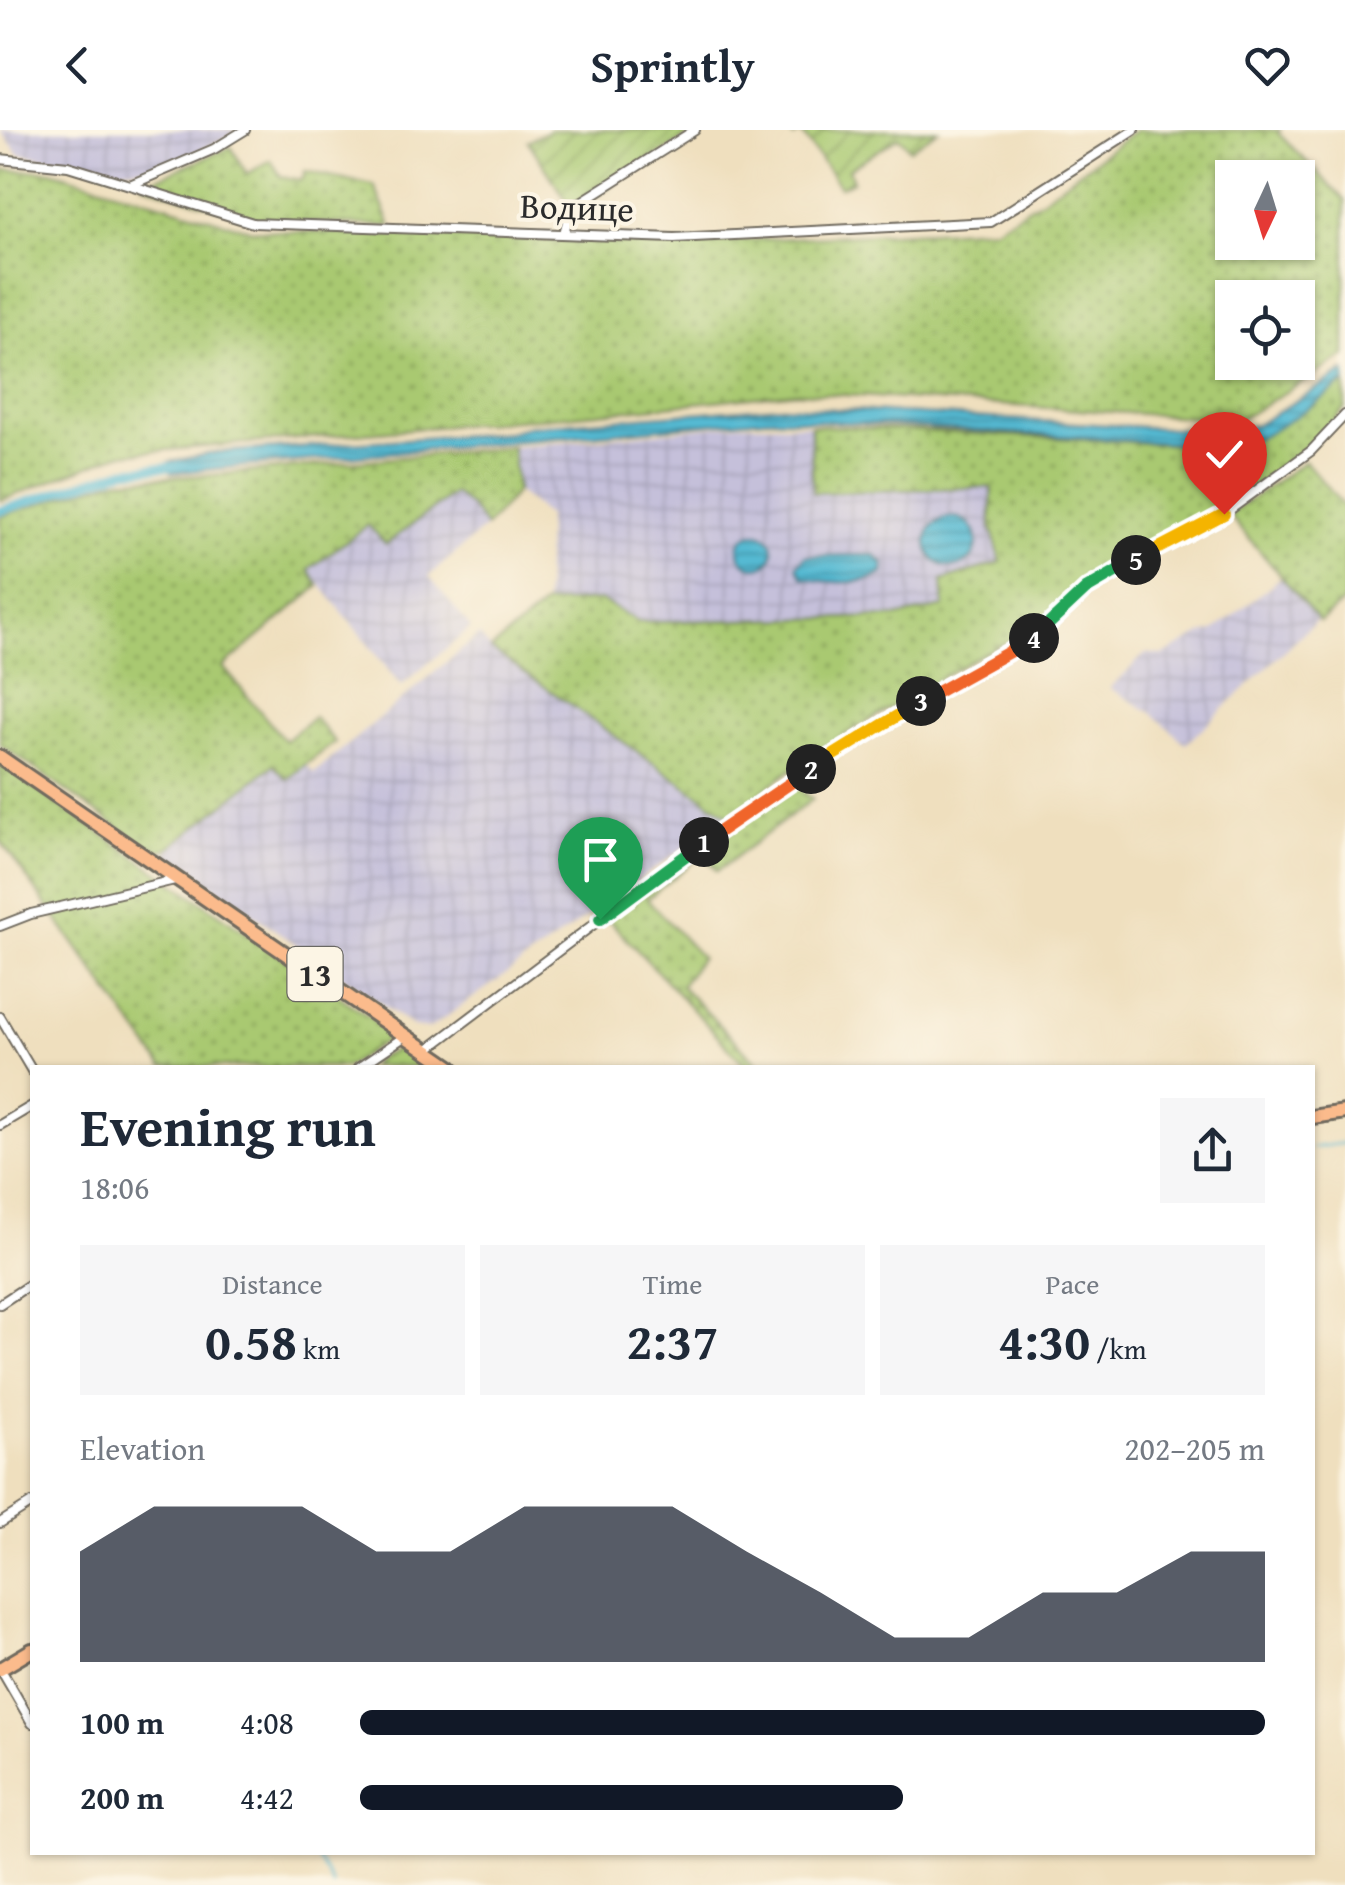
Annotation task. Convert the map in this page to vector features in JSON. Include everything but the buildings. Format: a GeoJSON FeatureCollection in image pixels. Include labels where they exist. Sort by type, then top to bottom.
{"type":"FeatureCollection","features":[{"type":"Feature","properties":{"kind":"main road","name":"13"},"geometry":{"type":"LineString","coordinates":[[0,757],[447,1065]]}},
{"type":"Feature","properties":{"kind":"main road"},"geometry":{"type":"LineString","coordinates":[[1315,1117],[1345,1112]]}},
{"type":"Feature","properties":{"kind":"main road"},"geometry":{"type":"LineString","coordinates":[[0,1669],[30,1651]]}},
{"type":"Feature","properties":{"kind":"street"},"geometry":{"type":"LineString","coordinates":[[130,184],[214,149],[245,130]]}},
{"type":"Feature","properties":{"kind":"street"},"geometry":{"type":"LineString","coordinates":[[564,234],[570,209],[695,130]]}},
{"type":"Feature","properties":{"kind":"street","name":"Водице"},"geometry":{"type":"LineString","coordinates":[[0,159],[68,166],[253,223],[674,238],[991,222],[1134,130]]}},
{"type":"Feature","properties":{"kind":"street"},"geometry":{"type":"LineString","coordinates":[[426,1051],[688,854],[806,772],[902,711],[1033,639],[1086,589],[1224,514],[1311,451],[1345,415]]}},
{"type":"Feature","properties":{"kind":"street"},"geometry":{"type":"LineString","coordinates":[[0,926],[32,914],[180,879]]}},
{"type":"Feature","properties":{"kind":"street"},"geometry":{"type":"LineString","coordinates":[[0,1017],[30,1068]]}},
{"type":"Feature","properties":{"kind":"street"},"geometry":{"type":"LineString","coordinates":[[362,1065],[404,1037]]}},
{"type":"Feature","properties":{"kind":"street"},"geometry":{"type":"LineString","coordinates":[[0,1126],[30,1107]]}},
{"type":"Feature","properties":{"kind":"street"},"geometry":{"type":"LineString","coordinates":[[0,1304],[30,1284]]}},
{"type":"Feature","properties":{"kind":"street"},"geometry":{"type":"LineString","coordinates":[[0,1523],[30,1504]]}},
{"type":"Feature","properties":{"kind":"street"},"geometry":{"type":"LineString","coordinates":[[0,1669],[30,1720]]}},
{"type":"Feature","properties":{"kind":"shaded area"},"geometry":{"type":"Polygon","coordinates":[[[0,130],[237,130],[169,165],[120,170],[19,154],[0,130]]]}},
{"type":"Feature","properties":{"kind":"shaded area"},"geometry":{"type":"Polygon","coordinates":[[[739,424],[811,425],[814,493],[992,486],[991,527],[1001,562],[942,581],[944,607],[896,617],[639,622],[600,600],[545,604],[547,516],[517,491],[512,447],[739,424]]]}},
{"type":"Feature","properties":{"kind":"shaded area"},"geometry":{"type":"Polygon","coordinates":[[[454,493],[486,527],[429,576],[471,628],[401,686],[308,569],[368,525],[387,543],[454,493]]]}},
{"type":"Feature","properties":{"kind":"shaded area"},"geometry":{"type":"Polygon","coordinates":[[[1281,577],[1318,619],[1186,744],[1153,714],[1110,688],[1146,653],[1163,655],[1214,631],[1281,577]]]}},
{"type":"Feature","properties":{"kind":"shaded area"},"geometry":{"type":"Polygon","coordinates":[[[479,635],[491,649],[729,816],[429,1029],[414,1027],[200,877],[163,856],[288,748],[314,773],[479,635]]]}},
{"type":"Feature","properties":{"kind":"green space"},"geometry":{"type":"Polygon","coordinates":[[[550,130],[697,130],[577,207],[571,216],[569,204],[528,141],[550,130]]]}},
{"type":"Feature","properties":{"kind":"green space"},"geometry":{"type":"Polygon","coordinates":[[[787,130],[938,130],[910,149],[899,137],[849,169],[853,181],[840,187],[801,132],[794,137],[787,130]]]}},
{"type":"Feature","properties":{"kind":"green space"},"geometry":{"type":"Polygon","coordinates":[[[1136,130],[1280,130],[1278,133],[1305,160],[1215,160],[1215,260],[1315,260],[1315,170],[1345,200],[1345,356],[1315,374],[1315,280],[1215,280],[1215,380],[1305,380],[1239,420],[797,392],[119,454],[0,501],[0,170],[51,171],[250,230],[669,244],[995,228],[1041,200],[1136,130]]]}},
{"type":"Feature","properties":{"kind":"green space"},"geometry":{"type":"Polygon","coordinates":[[[231,147],[247,174],[271,160],[281,177],[302,180],[305,171],[374,185],[391,226],[254,220],[143,184],[231,147]]]}},
{"type":"Feature","properties":{"kind":"green space"},"geometry":{"type":"Polygon","coordinates":[[[1345,383],[1345,408],[1316,439],[1231,504],[1085,577],[1034,629],[982,654],[811,755],[729,816],[491,649],[545,604],[600,600],[639,622],[896,617],[944,607],[942,581],[1001,562],[991,527],[992,487],[813,493],[811,425],[1227,447],[1243,445],[1345,383]]]}},
{"type":"Feature","properties":{"kind":"green space"},"geometry":{"type":"Polygon","coordinates":[[[512,447],[517,491],[486,527],[454,493],[386,544],[368,525],[309,569],[319,586],[223,667],[285,741],[314,717],[335,742],[287,779],[273,765],[169,848],[153,852],[0,744],[0,516],[115,480],[213,475],[512,447]]]}},
{"type":"Feature","properties":{"kind":"green space"},"geometry":{"type":"Polygon","coordinates":[[[1305,461],[1345,508],[1345,600],[1320,622],[1229,515],[1305,461]]]}},
{"type":"Feature","properties":{"kind":"green space"},"geometry":{"type":"Polygon","coordinates":[[[0,764],[384,1027],[388,1034],[384,1042],[349,1065],[162,1065],[0,840],[0,764]]]}},
{"type":"Feature","properties":{"kind":"green space"},"geometry":{"type":"Polygon","coordinates":[[[795,786],[813,799],[717,871],[703,854],[647,899],[701,957],[681,986],[759,1065],[745,1065],[608,919],[795,786]]]}},
{"type":"Feature","properties":{"kind":"green space"},"geometry":{"type":"Polygon","coordinates":[[[407,1045],[437,1065],[371,1065],[407,1045]]]}},
{"type":"Feature","properties":{"kind":"water"},"geometry":{"type":"Polygon","coordinates":[[[1345,371],[1345,382],[1289,421],[1257,438],[1227,447],[773,418],[171,473],[169,462],[218,452],[510,432],[528,426],[782,406],[1231,432],[1256,425],[1345,371]]]}},
{"type":"Feature","properties":{"kind":"water"},"geometry":{"type":"Polygon","coordinates":[[[952,517],[970,524],[977,542],[970,560],[952,567],[934,560],[927,542],[934,524],[952,517]]]}},
{"type":"Feature","properties":{"kind":"water"},"geometry":{"type":"Polygon","coordinates":[[[756,533],[768,538],[773,550],[768,562],[756,567],[744,562],[739,550],[744,538],[756,533]]]}},
{"type":"Feature","properties":{"kind":"water"},"geometry":{"type":"Polygon","coordinates":[[[875,555],[884,564],[883,573],[855,582],[803,577],[797,566],[805,556],[875,555]]]}},
{"type":"Feature","properties":{"kind":"waterway"},"geometry":{"type":"LineString","coordinates":[[0,511],[125,470],[181,466]]}},
{"type":"Feature","properties":{"kind":"waterway"},"geometry":{"type":"LineString","coordinates":[[1315,1148],[1345,1143]]}},
{"type":"Feature","properties":{"kind":"waterway"},"geometry":{"type":"LineString","coordinates":[[316,1855],[333,1885]]}},
{"type":"Feature","properties":{"kind":"route"},"geometry":{"type":"LineString","coordinates":[[600,919],[806,772],[902,711],[1033,639],[1086,589],[1224,514]]}}]}
